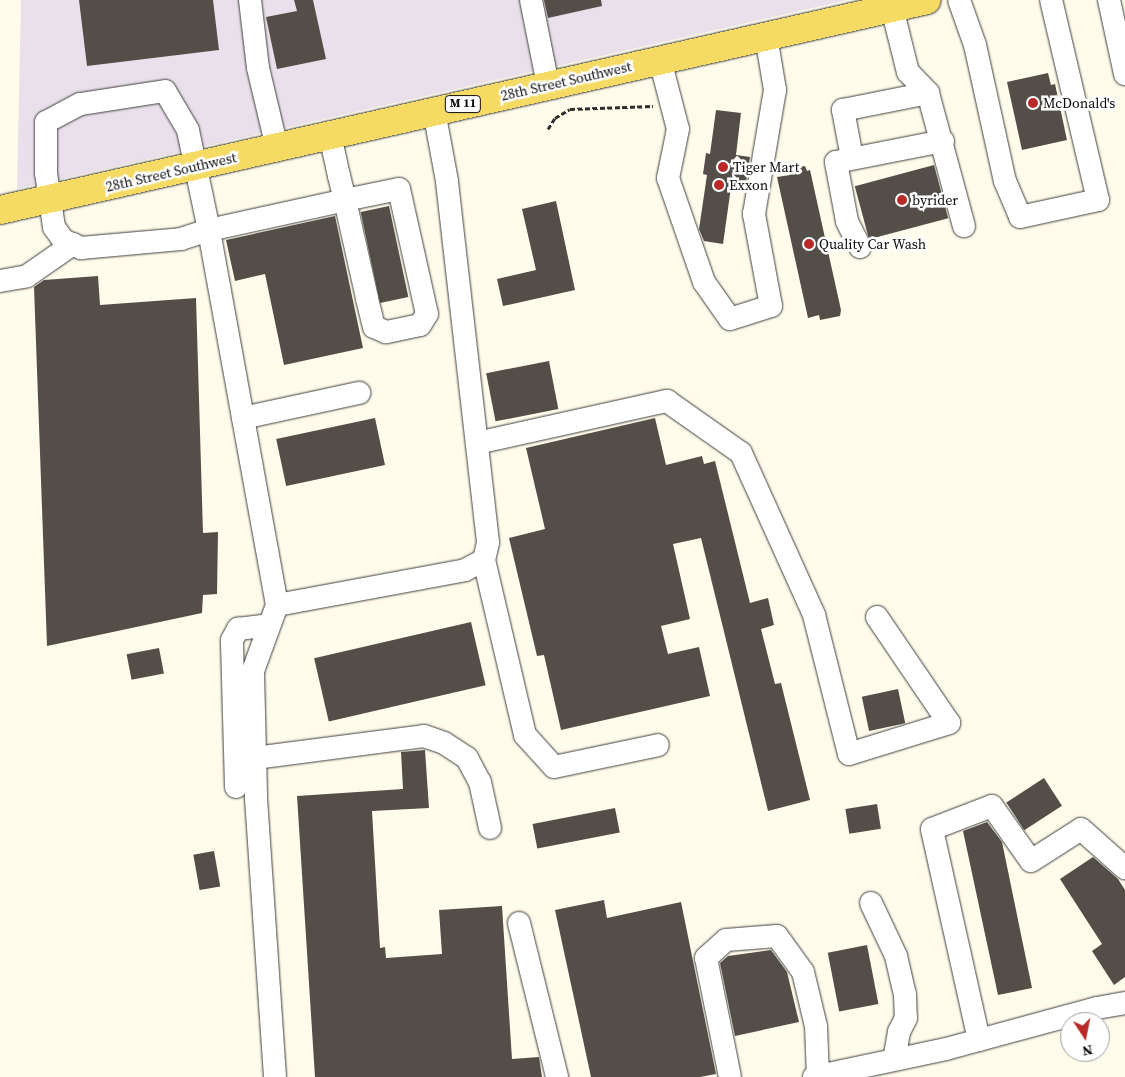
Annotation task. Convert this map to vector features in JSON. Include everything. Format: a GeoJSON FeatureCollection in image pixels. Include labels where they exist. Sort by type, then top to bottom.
{"type":"FeatureCollection","features":[{"type":"Feature","properties":{"kind":"main road","name":"28th Street Southwest"},"geometry":{"type":"LineString","coordinates":[[0,210],[766,36],[857,8],[892,8],[927,0]]}},
{"type":"Feature","properties":{"kind":"lane"},"geometry":{"type":"LineString","coordinates":[[250,0],[258,68],[277,148]]}},
{"type":"Feature","properties":{"kind":"lane"},"geometry":{"type":"LineString","coordinates":[[531,0],[548,85]]}},
{"type":"Feature","properties":{"kind":"lane"},"geometry":{"type":"LineString","coordinates":[[959,0],[975,45],[1005,181],[1020,217],[1098,200],[1051,0]]}},
{"type":"Feature","properties":{"kind":"lane"},"geometry":{"type":"LineString","coordinates":[[1108,0],[1125,74]]}},
{"type":"Feature","properties":{"kind":"lane"},"geometry":{"type":"LineString","coordinates":[[892,8],[908,72],[928,93],[944,140],[964,226]]}},
{"type":"Feature","properties":{"kind":"lane"},"geometry":{"type":"LineString","coordinates":[[660,60],[678,129],[668,178],[704,282],[730,319],[771,306],[754,214],[775,90],[766,36]]}},
{"type":"Feature","properties":{"kind":"lane"},"geometry":{"type":"LineString","coordinates":[[275,1077],[255,758],[253,671],[273,615],[243,418],[209,230],[188,130],[165,91],[80,104],[46,122],[48,200],[54,227],[63,240],[81,248],[144,244],[181,239],[209,230],[345,200],[399,189],[427,314],[420,325],[386,332],[374,327],[345,200],[330,135]]}},
{"type":"Feature","properties":{"kind":"lane"},"geometry":{"type":"LineString","coordinates":[[852,158],[843,110],[928,93]]}},
{"type":"Feature","properties":{"kind":"lane"},"geometry":{"type":"LineString","coordinates":[[434,111],[447,181],[477,443],[488,542],[484,560],[525,735],[554,767],[658,746]]}},
{"type":"Feature","properties":{"kind":"lane"},"geometry":{"type":"LineString","coordinates":[[860,247],[847,221],[836,162],[944,140]]}},
{"type":"Feature","properties":{"kind":"lane"},"geometry":{"type":"LineString","coordinates":[[0,281],[27,276],[73,244]]}},
{"type":"Feature","properties":{"kind":"lane"},"geometry":{"type":"LineString","coordinates":[[243,418],[359,393]]}},
{"type":"Feature","properties":{"kind":"lane"},"geometry":{"type":"LineString","coordinates":[[477,443],[668,401],[741,454],[814,615],[849,754],[950,723],[877,617]]}},
{"type":"Feature","properties":{"kind":"lane"},"geometry":{"type":"LineString","coordinates":[[236,787],[232,640],[238,629],[273,615],[464,570],[484,560]]}},
{"type":"Feature","properties":{"kind":"lane"},"geometry":{"type":"LineString","coordinates":[[255,758],[424,736],[444,743],[467,758],[480,782],[490,828]]}},
{"type":"Feature","properties":{"kind":"lane"},"geometry":{"type":"LineString","coordinates":[[979,1040],[932,829],[992,806],[1031,861],[1081,829],[1125,868]]}},
{"type":"Feature","properties":{"kind":"lane"},"geometry":{"type":"LineString","coordinates":[[871,903],[896,956],[905,994],[906,1018],[895,1045],[894,1060]]}},
{"type":"Feature","properties":{"kind":"lane"},"geometry":{"type":"LineString","coordinates":[[519,923],[557,1077]]}},
{"type":"Feature","properties":{"kind":"lane"},"geometry":{"type":"LineString","coordinates":[[730,1077],[706,958],[726,940],[777,936],[803,972],[816,1026],[816,1076],[979,1040],[1125,1003]]}},
{"type":"Feature","properties":{"kind":"path"},"geometry":{"type":"LineString","coordinates":[[548,129],[555,118],[570,109],[643,108],[670,99]]}},
{"type":"Feature","properties":{"kind":"shaded area"},"geometry":{"type":"Polygon","coordinates":[[[21,0],[848,0],[17,189],[21,0]]]}},
{"type":"Feature","properties":{"kind":"building"},"geometry":{"type":"Polygon","coordinates":[[[79,0],[213,0],[219,50],[87,66],[79,0]]]}},
{"type":"Feature","properties":{"kind":"building"},"geometry":{"type":"Polygon","coordinates":[[[294,0],[313,0],[326,59],[277,69],[266,17],[297,11],[294,0]]]}},
{"type":"Feature","properties":{"kind":"building"},"geometry":{"type":"Polygon","coordinates":[[[544,0],[601,0],[602,6],[548,18],[544,0]]]}},
{"type":"Feature","properties":{"kind":"building"},"geometry":{"type":"Polygon","coordinates":[[[1048,73],[1051,85],[1055,84],[1067,140],[1022,150],[1007,82],[1048,73]]]}},
{"type":"Feature","properties":{"kind":"building"},"geometry":{"type":"Polygon","coordinates":[[[716,110],[741,113],[736,155],[750,157],[746,182],[732,180],[723,244],[704,241],[699,229],[707,175],[703,174],[706,153],[710,154],[716,110]]]}},
{"type":"Feature","properties":{"kind":"building","name":"byrider"},"geometry":{"type":"Polygon","coordinates":[[[934,165],[948,218],[869,239],[855,186],[934,165]]]}},
{"type":"Feature","properties":{"kind":"building","name":"Quality Car Wash"},"geometry":{"type":"Polygon","coordinates":[[[805,166],[807,171],[810,170],[841,310],[840,316],[820,320],[819,315],[808,318],[777,177],[790,175],[788,169],[805,166]]]}},
{"type":"Feature","properties":{"kind":"building"},"geometry":{"type":"Polygon","coordinates":[[[556,201],[575,290],[503,306],[497,279],[536,270],[522,209],[556,201]]]}},
{"type":"Feature","properties":{"kind":"building"},"geometry":{"type":"Polygon","coordinates":[[[389,206],[408,297],[380,303],[361,212],[389,206]]]}},
{"type":"Feature","properties":{"kind":"building"},"geometry":{"type":"Polygon","coordinates":[[[335,216],[363,348],[284,365],[265,274],[235,281],[226,240],[335,216]]]}},
{"type":"Feature","properties":{"kind":"building"},"geometry":{"type":"Polygon","coordinates":[[[98,276],[100,305],[196,298],[203,533],[218,532],[217,594],[203,595],[202,613],[47,646],[34,287],[44,280],[98,276]]]}},
{"type":"Feature","properties":{"kind":"building"},"geometry":{"type":"Polygon","coordinates":[[[549,361],[558,409],[496,421],[486,373],[549,361]]]}},
{"type":"Feature","properties":{"kind":"building"},"geometry":{"type":"Polygon","coordinates":[[[375,418],[385,465],[286,486],[276,439],[375,418]]]}},
{"type":"Feature","properties":{"kind":"building"},"geometry":{"type":"Polygon","coordinates":[[[655,418],[666,465],[702,456],[704,464],[715,461],[750,603],[768,598],[774,625],[761,629],[775,684],[781,683],[810,800],[768,811],[701,538],[673,544],[690,619],[661,626],[668,654],[699,647],[710,696],[561,730],[544,655],[537,656],[509,538],[545,529],[526,448],[655,418]]]}},
{"type":"Feature","properties":{"kind":"building"},"geometry":{"type":"Polygon","coordinates":[[[471,622],[486,685],[329,722],[314,658],[471,622]]]}},
{"type":"Feature","properties":{"kind":"building"},"geometry":{"type":"Polygon","coordinates":[[[159,648],[164,674],[132,680],[127,654],[159,648]]]}},
{"type":"Feature","properties":{"kind":"building"},"geometry":{"type":"Polygon","coordinates":[[[898,689],[905,723],[869,731],[862,697],[898,689]]]}},
{"type":"Feature","properties":{"kind":"building"},"geometry":{"type":"Polygon","coordinates":[[[425,750],[429,808],[372,811],[380,948],[385,947],[386,958],[442,954],[439,910],[502,906],[512,1059],[539,1057],[542,1077],[315,1077],[297,796],[403,789],[401,752],[425,750]]]}},
{"type":"Feature","properties":{"kind":"building"},"geometry":{"type":"Polygon","coordinates":[[[1044,778],[1062,806],[1024,830],[1006,803],[1044,778]]]}},
{"type":"Feature","properties":{"kind":"building"},"geometry":{"type":"Polygon","coordinates":[[[877,804],[881,829],[849,834],[845,809],[877,804]]]}},
{"type":"Feature","properties":{"kind":"building"},"geometry":{"type":"Polygon","coordinates":[[[615,808],[620,833],[537,849],[533,824],[615,808]]]}},
{"type":"Feature","properties":{"kind":"building"},"geometry":{"type":"Polygon","coordinates":[[[987,822],[1002,842],[1032,988],[998,995],[963,831],[987,822]]]}},
{"type":"Feature","properties":{"kind":"building"},"geometry":{"type":"Polygon","coordinates":[[[214,851],[220,886],[200,890],[193,855],[214,851]]]}},
{"type":"Feature","properties":{"kind":"building"},"geometry":{"type":"Polygon","coordinates":[[[1093,857],[1118,879],[1125,890],[1125,977],[1114,985],[1092,951],[1102,944],[1060,879],[1093,857]]]}},
{"type":"Feature","properties":{"kind":"building"},"geometry":{"type":"Polygon","coordinates":[[[604,900],[607,918],[681,902],[716,1074],[700,1077],[591,1077],[555,910],[604,900]]]}},
{"type":"Feature","properties":{"kind":"building"},"geometry":{"type":"Polygon","coordinates":[[[867,945],[878,1004],[839,1012],[828,953],[867,945]]]}},
{"type":"Feature","properties":{"kind":"building"},"geometry":{"type":"Polygon","coordinates":[[[771,950],[787,972],[799,1022],[735,1036],[720,963],[728,956],[771,950]]]}},
{"type":"Feature","properties":{"kind":"place","name":"McDonald's"},"geometry":{"type":"Point","coordinates":[1033,103]}},
{"type":"Feature","properties":{"kind":"place","name":"Tiger Mart"},"geometry":{"type":"Point","coordinates":[723,167]}},
{"type":"Feature","properties":{"kind":"place","name":"Exxon"},"geometry":{"type":"Point","coordinates":[719,185]}},
{"type":"Feature","properties":{"kind":"place","name":"byrider"},"geometry":{"type":"Point","coordinates":[902,200]}},
{"type":"Feature","properties":{"kind":"place","name":"Quality Car Wash"},"geometry":{"type":"Point","coordinates":[809,244]}}]}
